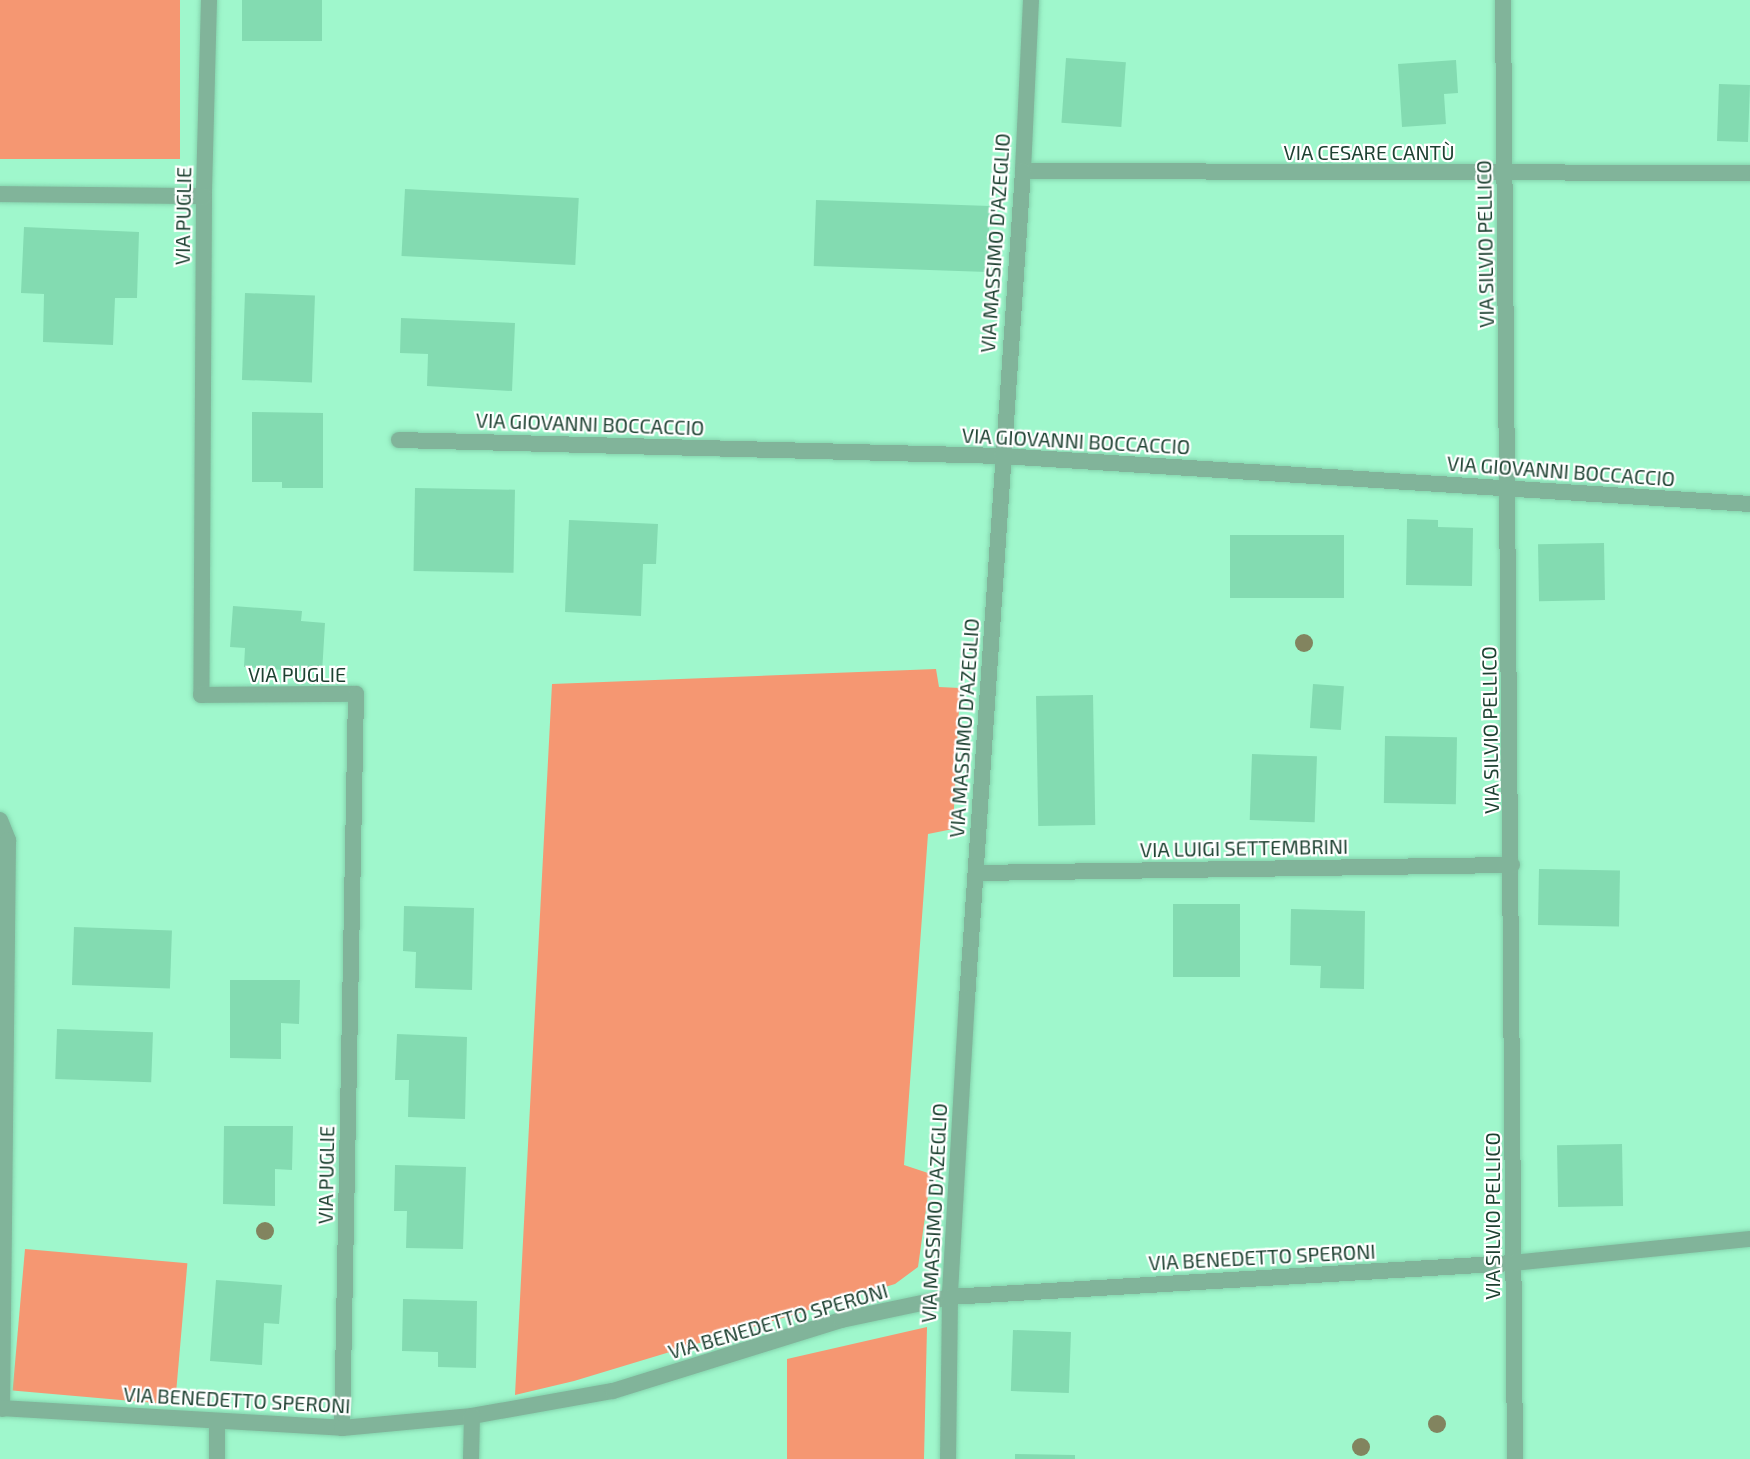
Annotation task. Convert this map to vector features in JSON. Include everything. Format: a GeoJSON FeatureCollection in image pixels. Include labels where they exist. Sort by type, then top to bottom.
{"type":"FeatureCollection","features":[{"type":"Feature","properties":{"kind":"street","name":"VIA PUGLIE"},"geometry":{"type":"LineString","coordinates":[[209,0],[204,196],[201,695],[356,694],[342,1428]]}},
{"type":"Feature","properties":{"kind":"street","name":"VIA MASSIMO D'AZEGLIO"},"geometry":{"type":"LineString","coordinates":[[948,1459],[950,1297],[1002,456],[1023,171],[1031,0]]}},
{"type":"Feature","properties":{"kind":"street","name":"VIA SILVIO PELLICO"},"geometry":{"type":"LineString","coordinates":[[1503,0],[1512,865],[1515,1459]]}},
{"type":"Feature","properties":{"kind":"street","name":"VIA CESARE CANTÙ"},"geometry":{"type":"LineString","coordinates":[[1023,171],[1750,173]]}},
{"type":"Feature","properties":{"kind":"street"},"geometry":{"type":"LineString","coordinates":[[0,194],[204,196]]}},
{"type":"Feature","properties":{"kind":"street","name":"VIA GIOVANNI BOCCACCIO"},"geometry":{"type":"LineString","coordinates":[[399,440],[1002,456],[1750,504]]}},
{"type":"Feature","properties":{"kind":"street"},"geometry":{"type":"LineString","coordinates":[[0,820],[8,840],[1,1408]]}},
{"type":"Feature","properties":{"kind":"street","name":"VIA LUIGI SETTEMBRINI"},"geometry":{"type":"LineString","coordinates":[[976,873],[1512,865]]}},
{"type":"Feature","properties":{"kind":"street","name":"VIA BENEDETTO SPERONI"},"geometry":{"type":"LineString","coordinates":[[1,1408],[342,1428],[472,1416],[613,1391],[841,1320],[950,1297],[1513,1263],[1750,1239]]}},
{"type":"Feature","properties":{"kind":"street"},"geometry":{"type":"LineString","coordinates":[[471,1459],[472,1416]]}},
{"type":"Feature","properties":{"kind":"street"},"geometry":{"type":"LineString","coordinates":[[217,1422],[217,1459]]}},
{"type":"Feature","properties":{"kind":"shaded area"},"geometry":{"type":"Polygon","coordinates":[[[0,0],[180,0],[180,159],[0,159],[0,0]]]}},
{"type":"Feature","properties":{"kind":"shaded area"},"geometry":{"type":"Polygon","coordinates":[[[936,669],[939,687],[960,688],[953,829],[928,834],[904,1165],[931,1174],[918,1267],[895,1284],[574,1381],[515,1395],[552,684],[936,669]]]}},
{"type":"Feature","properties":{"kind":"shaded area"},"geometry":{"type":"Polygon","coordinates":[[[25,1249],[187,1263],[175,1405],[13,1390],[25,1249]]]}},
{"type":"Feature","properties":{"kind":"shaded area"},"geometry":{"type":"Polygon","coordinates":[[[927,1327],[924,1459],[787,1459],[787,1359],[927,1327]]]}},
{"type":"Feature","properties":{"kind":"building"},"geometry":{"type":"Polygon","coordinates":[[[242,0],[322,0],[322,41],[242,41],[242,0]]]}},
{"type":"Feature","properties":{"kind":"building"},"geometry":{"type":"Polygon","coordinates":[[[1066,58],[1126,62],[1121,127],[1061,123],[1066,58]]]}},
{"type":"Feature","properties":{"kind":"building"},"geometry":{"type":"Polygon","coordinates":[[[1456,60],[1458,93],[1444,94],[1446,124],[1402,127],[1398,64],[1456,60]]]}},
{"type":"Feature","properties":{"kind":"building"},"geometry":{"type":"Polygon","coordinates":[[[1719,84],[1750,85],[1748,142],[1717,141],[1719,84]]]}},
{"type":"Feature","properties":{"kind":"building"},"geometry":{"type":"Polygon","coordinates":[[[405,189],[579,198],[575,265],[401,256],[405,189]]]}},
{"type":"Feature","properties":{"kind":"building"},"geometry":{"type":"Polygon","coordinates":[[[816,200],[990,206],[988,272],[814,266],[816,200]]]}},
{"type":"Feature","properties":{"kind":"building"},"geometry":{"type":"Polygon","coordinates":[[[24,227],[139,232],[137,298],[115,298],[113,345],[43,342],[44,294],[21,293],[24,227]]]}},
{"type":"Feature","properties":{"kind":"building"},"geometry":{"type":"Polygon","coordinates":[[[245,293],[315,295],[312,382],[242,380],[245,293]]]}},
{"type":"Feature","properties":{"kind":"building"},"geometry":{"type":"Polygon","coordinates":[[[401,318],[515,323],[512,391],[427,386],[428,354],[400,353],[401,318]]]}},
{"type":"Feature","properties":{"kind":"building"},"geometry":{"type":"Polygon","coordinates":[[[252,412],[323,413],[323,488],[282,488],[282,482],[252,482],[252,412]]]}},
{"type":"Feature","properties":{"kind":"building"},"geometry":{"type":"Polygon","coordinates":[[[415,488],[515,490],[514,573],[414,571],[415,488]]]}},
{"type":"Feature","properties":{"kind":"building"},"geometry":{"type":"Polygon","coordinates":[[[1407,519],[1438,520],[1438,527],[1473,528],[1472,586],[1406,585],[1407,519]]]}},
{"type":"Feature","properties":{"kind":"building"},"geometry":{"type":"Polygon","coordinates":[[[569,520],[658,524],[656,564],[643,564],[641,616],[565,612],[569,520]]]}},
{"type":"Feature","properties":{"kind":"building"},"geometry":{"type":"Polygon","coordinates":[[[1230,535],[1344,535],[1344,598],[1230,598],[1230,535]]]}},
{"type":"Feature","properties":{"kind":"building"},"geometry":{"type":"Polygon","coordinates":[[[1604,543],[1605,600],[1539,601],[1538,544],[1604,543]]]}},
{"type":"Feature","properties":{"kind":"building"},"geometry":{"type":"Polygon","coordinates":[[[233,606],[302,611],[301,621],[325,623],[322,673],[244,667],[245,648],[230,647],[233,606]]]}},
{"type":"Feature","properties":{"kind":"building"},"geometry":{"type":"Polygon","coordinates":[[[1313,684],[1344,686],[1341,730],[1310,728],[1313,684]]]}},
{"type":"Feature","properties":{"kind":"building"},"geometry":{"type":"Polygon","coordinates":[[[1093,695],[1095,825],[1038,826],[1036,696],[1093,695]]]}},
{"type":"Feature","properties":{"kind":"building"},"geometry":{"type":"Polygon","coordinates":[[[1385,736],[1457,737],[1456,804],[1384,803],[1385,736]]]}},
{"type":"Feature","properties":{"kind":"building"},"geometry":{"type":"Polygon","coordinates":[[[1252,754],[1317,756],[1315,822],[1250,820],[1252,754]]]}},
{"type":"Feature","properties":{"kind":"building"},"geometry":{"type":"Polygon","coordinates":[[[1539,869],[1620,870],[1619,926],[1538,925],[1539,869]]]}},
{"type":"Feature","properties":{"kind":"building"},"geometry":{"type":"Polygon","coordinates":[[[1173,904],[1240,904],[1240,977],[1173,977],[1173,904]]]}},
{"type":"Feature","properties":{"kind":"building"},"geometry":{"type":"Polygon","coordinates":[[[404,906],[474,908],[472,990],[415,988],[416,952],[403,951],[404,906]]]}},
{"type":"Feature","properties":{"kind":"building"},"geometry":{"type":"Polygon","coordinates":[[[1291,909],[1365,911],[1364,989],[1320,988],[1321,966],[1290,965],[1291,909]]]}},
{"type":"Feature","properties":{"kind":"building"},"geometry":{"type":"Polygon","coordinates":[[[74,927],[172,930],[170,988],[72,985],[74,927]]]}},
{"type":"Feature","properties":{"kind":"building"},"geometry":{"type":"Polygon","coordinates":[[[230,980],[300,980],[299,1024],[281,1023],[281,1059],[230,1058],[230,980]]]}},
{"type":"Feature","properties":{"kind":"building"},"geometry":{"type":"Polygon","coordinates":[[[57,1029],[153,1032],[151,1082],[55,1079],[57,1029]]]}},
{"type":"Feature","properties":{"kind":"building"},"geometry":{"type":"Polygon","coordinates":[[[397,1034],[467,1037],[465,1119],[408,1117],[409,1080],[395,1080],[397,1034]]]}},
{"type":"Feature","properties":{"kind":"building"},"geometry":{"type":"Polygon","coordinates":[[[224,1126],[293,1126],[292,1170],[275,1169],[275,1206],[223,1204],[224,1126]]]}},
{"type":"Feature","properties":{"kind":"building"},"geometry":{"type":"Polygon","coordinates":[[[1622,1144],[1623,1206],[1558,1207],[1557,1145],[1622,1144]]]}},
{"type":"Feature","properties":{"kind":"building"},"geometry":{"type":"Polygon","coordinates":[[[395,1165],[466,1167],[463,1249],[406,1248],[407,1211],[394,1211],[395,1165]]]}},
{"type":"Feature","properties":{"kind":"building"},"geometry":{"type":"Polygon","coordinates":[[[216,1280],[282,1285],[279,1324],[264,1323],[262,1365],[210,1361],[216,1280]]]}},
{"type":"Feature","properties":{"kind":"building"},"geometry":{"type":"Polygon","coordinates":[[[403,1299],[477,1301],[476,1368],[438,1367],[438,1352],[402,1351],[403,1299]]]}},
{"type":"Feature","properties":{"kind":"building"},"geometry":{"type":"Polygon","coordinates":[[[1013,1330],[1071,1332],[1069,1393],[1011,1391],[1013,1330]]]}},
{"type":"Feature","properties":{"kind":"building"},"geometry":{"type":"Polygon","coordinates":[[[1015,1454],[1075,1455],[1075,1459],[1015,1459],[1015,1454]]]}}]}
